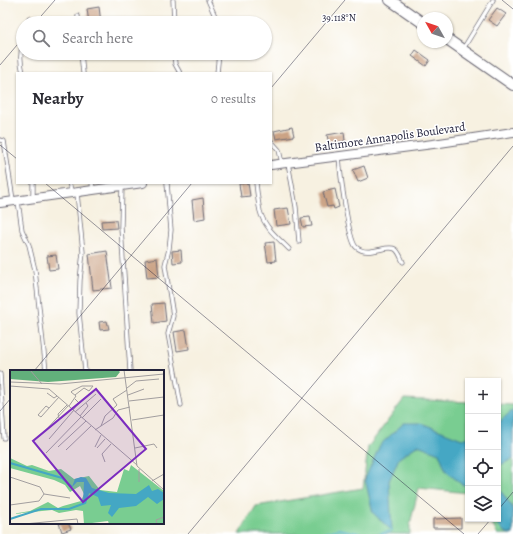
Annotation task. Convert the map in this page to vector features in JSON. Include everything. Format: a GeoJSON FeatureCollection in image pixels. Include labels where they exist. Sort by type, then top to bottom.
{"type":"FeatureCollection","features":[{"type":"Feature","properties":{"kind":"main road"},"geometry":{"type":"LineString","coordinates":[[390,0],[417,19]]}},
{"type":"Feature","properties":{"kind":"main road"},"geometry":{"type":"LineString","coordinates":[[453,43],[513,85]]}},
{"type":"Feature","properties":{"kind":"street","name":"Baltimore Annapolis Boulevard"},"geometry":{"type":"LineString","coordinates":[[272,166],[513,132]]}},
{"type":"Feature","properties":{"kind":"street"},"geometry":{"type":"LineString","coordinates":[[0,203],[74,192],[93,186],[122,186],[136,184]]}},
{"type":"Feature","properties":{"kind":"lane"},"geometry":{"type":"LineString","coordinates":[[173,0],[174,16]]}},
{"type":"Feature","properties":{"kind":"lane"},"geometry":{"type":"LineString","coordinates":[[208,0],[215,16]]}},
{"type":"Feature","properties":{"kind":"lane"},"geometry":{"type":"LineString","coordinates":[[463,50],[493,0]]}},
{"type":"Feature","properties":{"kind":"lane"},"geometry":{"type":"LineString","coordinates":[[20,60],[23,72]]}},
{"type":"Feature","properties":{"kind":"lane"},"geometry":{"type":"LineString","coordinates":[[82,60],[83,72]]}},
{"type":"Feature","properties":{"kind":"lane"},"geometry":{"type":"LineString","coordinates":[[175,60],[179,72]]}},
{"type":"Feature","properties":{"kind":"lane"},"geometry":{"type":"LineString","coordinates":[[217,72],[218,60]]}},
{"type":"Feature","properties":{"kind":"lane"},"geometry":{"type":"LineString","coordinates":[[0,140],[4,141],[22,230],[29,245],[35,270],[46,370]]}},
{"type":"Feature","properties":{"kind":"lane"},"geometry":{"type":"LineString","coordinates":[[272,142],[280,150],[285,164],[296,208],[299,242]]}},
{"type":"Feature","properties":{"kind":"lane"},"geometry":{"type":"LineString","coordinates":[[339,156],[346,211],[353,243],[357,248],[368,252],[391,248],[396,249],[403,262]]}},
{"type":"Feature","properties":{"kind":"lane"},"geometry":{"type":"LineString","coordinates":[[32,198],[33,184]]}},
{"type":"Feature","properties":{"kind":"lane"},"geometry":{"type":"LineString","coordinates":[[70,184],[74,192],[83,252],[79,313],[85,370]]}},
{"type":"Feature","properties":{"kind":"lane"},"geometry":{"type":"LineString","coordinates":[[167,184],[172,230],[165,265],[173,316],[168,334],[181,405]]}},
{"type":"Feature","properties":{"kind":"lane"},"geometry":{"type":"LineString","coordinates":[[256,184],[260,212],[263,218],[273,234],[289,249]]}},
{"type":"Feature","properties":{"kind":"lane"},"geometry":{"type":"LineString","coordinates":[[122,186],[121,228],[130,370]]}},
{"type":"Feature","properties":{"kind":"lane"},"geometry":{"type":"LineString","coordinates":[[0,374],[4,438]]}},
{"type":"Feature","properties":{"kind":"green space"},"geometry":{"type":"Polygon","coordinates":[[[404,399],[465,402],[465,493],[419,488],[410,524],[410,534],[239,534],[256,506],[363,488],[368,447],[404,399]]]}},
{"type":"Feature","properties":{"kind":"green space"},"geometry":{"type":"Polygon","coordinates":[[[501,404],[513,405],[513,534],[497,534],[491,522],[501,522],[501,404]]]}},
{"type":"Feature","properties":{"kind":"water"},"geometry":{"type":"Polygon","coordinates":[[[513,410],[513,459],[501,465],[501,450],[501,420],[513,410]]]}},
{"type":"Feature","properties":{"kind":"water"},"geometry":{"type":"Polygon","coordinates":[[[404,423],[421,423],[462,439],[465,438],[465,485],[461,484],[446,471],[439,453],[418,445],[399,458],[389,481],[392,531],[373,513],[365,479],[380,445],[404,423]]]}},
{"type":"Feature","properties":{"kind":"water"},"geometry":{"type":"Polygon","coordinates":[[[501,491],[513,508],[513,534],[502,530],[496,522],[501,522],[501,491]]]}},
{"type":"Feature","properties":{"kind":"building"},"geometry":{"type":"Polygon","coordinates":[[[99,7],[100,16],[88,16],[87,9],[99,7]]]}},
{"type":"Feature","properties":{"kind":"building"},"geometry":{"type":"Polygon","coordinates":[[[497,8],[506,14],[497,26],[488,20],[497,8]]]}},
{"type":"Feature","properties":{"kind":"building"},"geometry":{"type":"Polygon","coordinates":[[[416,50],[430,60],[426,66],[412,56],[416,50]]]}},
{"type":"Feature","properties":{"kind":"building"},"geometry":{"type":"Polygon","coordinates":[[[292,127],[294,136],[276,139],[274,131],[292,127]]]}},
{"type":"Feature","properties":{"kind":"building"},"geometry":{"type":"Polygon","coordinates":[[[344,132],[345,141],[329,144],[327,135],[344,132]]]}},
{"type":"Feature","properties":{"kind":"building"},"geometry":{"type":"Polygon","coordinates":[[[364,166],[368,178],[358,182],[353,170],[364,166]]]}},
{"type":"Feature","properties":{"kind":"building"},"geometry":{"type":"Polygon","coordinates":[[[239,184],[248,184],[250,196],[241,197],[239,184]]]}},
{"type":"Feature","properties":{"kind":"building"},"geometry":{"type":"Polygon","coordinates":[[[335,189],[339,207],[334,209],[333,206],[327,207],[323,192],[335,189]]]}},
{"type":"Feature","properties":{"kind":"building"},"geometry":{"type":"Polygon","coordinates":[[[203,198],[205,218],[194,220],[192,200],[203,198]]]}},
{"type":"Feature","properties":{"kind":"building"},"geometry":{"type":"Polygon","coordinates":[[[288,208],[291,224],[276,226],[274,210],[288,208]]]}},
{"type":"Feature","properties":{"kind":"building"},"geometry":{"type":"Polygon","coordinates":[[[310,217],[312,226],[303,227],[301,218],[310,217]]]}},
{"type":"Feature","properties":{"kind":"building"},"geometry":{"type":"Polygon","coordinates":[[[116,220],[117,228],[102,229],[101,221],[116,220]]]}},
{"type":"Feature","properties":{"kind":"building"},"geometry":{"type":"Polygon","coordinates":[[[274,242],[276,261],[268,262],[265,243],[274,242]]]}},
{"type":"Feature","properties":{"kind":"building"},"geometry":{"type":"Polygon","coordinates":[[[181,250],[182,262],[173,263],[172,251],[181,250]]]}},
{"type":"Feature","properties":{"kind":"building"},"geometry":{"type":"Polygon","coordinates":[[[107,251],[112,288],[93,290],[89,254],[107,251]]]}},
{"type":"Feature","properties":{"kind":"building"},"geometry":{"type":"Polygon","coordinates":[[[56,255],[58,269],[49,270],[47,256],[56,255]]]}},
{"type":"Feature","properties":{"kind":"building"},"geometry":{"type":"Polygon","coordinates":[[[157,258],[159,277],[147,278],[145,260],[157,258]]]}},
{"type":"Feature","properties":{"kind":"building"},"geometry":{"type":"Polygon","coordinates":[[[164,303],[166,321],[154,323],[152,304],[164,303]]]}},
{"type":"Feature","properties":{"kind":"building"},"geometry":{"type":"Polygon","coordinates":[[[107,321],[109,329],[100,330],[99,322],[107,321]]]}},
{"type":"Feature","properties":{"kind":"building"},"geometry":{"type":"Polygon","coordinates":[[[186,330],[189,349],[177,351],[174,332],[186,330]]]}},
{"type":"Feature","properties":{"kind":"building"},"geometry":{"type":"Polygon","coordinates":[[[461,518],[461,528],[433,528],[433,519],[461,518]]]}},
{"type":"Feature","properties":{"kind":"building"},"geometry":{"type":"Polygon","coordinates":[[[59,524],[68,524],[71,529],[62,532],[59,524]]]}},
{"type":"Feature","properties":{"kind":"waterway"},"geometry":{"type":"LineString","coordinates":[[322,534],[338,529],[362,534]]}},
{"type":"Feature","properties":{"kind":"waterway"},"geometry":{"type":"LineString","coordinates":[[380,534],[392,531],[391,529]]}}]}
